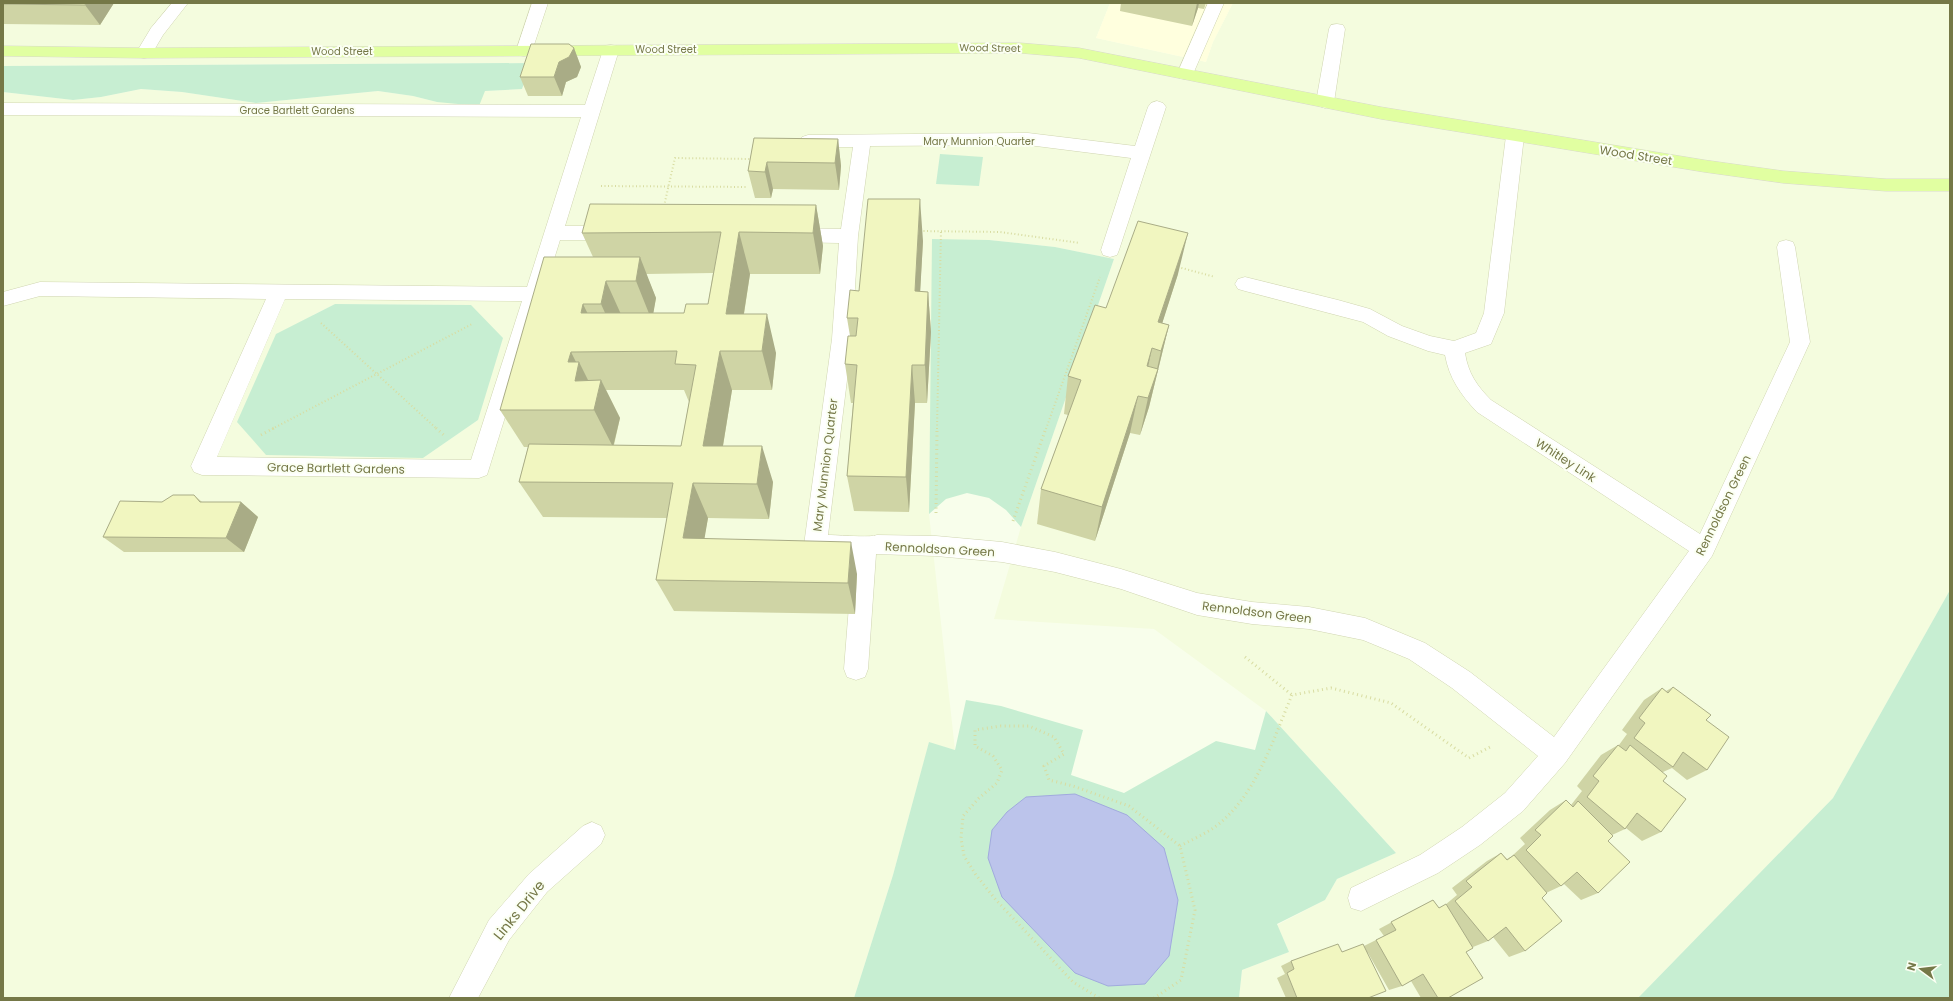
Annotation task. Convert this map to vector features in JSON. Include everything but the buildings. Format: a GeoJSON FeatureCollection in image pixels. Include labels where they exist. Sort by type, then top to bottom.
{"type":"FeatureCollection","features":[{"type":"Feature","properties":{"kind":"main road","name":"Wood Street"},"geometry":{"type":"LineString","coordinates":[[3,51],[144,53],[1020,48],[1079,53],[1324,102],[1515,136],[1696,165],[1783,177],[1886,185],[1950,185]]}},
{"type":"Feature","properties":{"kind":"street"},"geometry":{"type":"LineString","coordinates":[[144,53],[180,3]]}},
{"type":"Feature","properties":{"kind":"street"},"geometry":{"type":"LineString","coordinates":[[524,51],[540,3]]}},
{"type":"Feature","properties":{"kind":"street"},"geometry":{"type":"LineString","coordinates":[[1185,74],[1216,3]]}},
{"type":"Feature","properties":{"kind":"street"},"geometry":{"type":"LineString","coordinates":[[1324,102],[1337,29]]}},
{"type":"Feature","properties":{"kind":"street"},"geometry":{"type":"LineString","coordinates":[[479,470],[611,50]]}},
{"type":"Feature","properties":{"kind":"street"},"geometry":{"type":"LineString","coordinates":[[1110,250],[1158,107]]}},
{"type":"Feature","properties":{"kind":"street","name":"Grace Bartlett Gardens"},"geometry":{"type":"LineString","coordinates":[[3,109],[591,112]]}},
{"type":"Feature","properties":{"kind":"street"},"geometry":{"type":"LineString","coordinates":[[1245,284],[1338,307],[1370,317],[1395,331],[1428,343],[1454,349],[1484,338],[1494,313],[1515,136]]}},
{"type":"Feature","properties":{"kind":"street","name":"Mary Munnion Quarter"},"geometry":{"type":"LineString","coordinates":[[793,142],[1028,140],[1143,153]]}},
{"type":"Feature","properties":{"kind":"street","name":"Mary Munnion Quarter"},"geometry":{"type":"LineString","coordinates":[[856,669],[865,545],[815,544],[842,339],[849,236],[862,142]]}},
{"type":"Feature","properties":{"kind":"street"},"geometry":{"type":"LineString","coordinates":[[554,233],[656,234]]}},
{"type":"Feature","properties":{"kind":"street"},"geometry":{"type":"LineString","coordinates":[[778,235],[849,236]]}},
{"type":"Feature","properties":{"kind":"street","name":"Rennoldson Green"},"geometry":{"type":"LineString","coordinates":[[1361,898],[1429,864],[1471,836],[1514,802],[1556,754],[1704,549],[1800,342],[1786,247]]}},
{"type":"Feature","properties":{"kind":"street"},"geometry":{"type":"LineString","coordinates":[[3,299],[40,289],[534,294]]}},
{"type":"Feature","properties":{"kind":"street","name":"Grace Bartlett Gardens"},"geometry":{"type":"LineString","coordinates":[[279,291],[202,466],[479,470]]}},
{"type":"Feature","properties":{"kind":"street","name":"Whitley Link"},"geometry":{"type":"LineString","coordinates":[[1454,349],[1457,370],[1469,391],[1484,406],[1704,549]]}},
{"type":"Feature","properties":{"kind":"street","name":"Rennoldson Green"},"geometry":{"type":"LineString","coordinates":[[877,545],[936,546],[1002,552],[1054,562],[1121,580],[1197,604],[1252,613],[1309,618],[1365,629],[1417,651],[1461,680],[1556,754]]}},
{"type":"Feature","properties":{"kind":"street","name":"Links Drive"},"geometry":{"type":"LineString","coordinates":[[463,998],[499,930],[538,883],[592,835]]}},
{"type":"Feature","properties":{"kind":"path"},"geometry":{"type":"LineString","coordinates":[[656,234],[675,158],[751,159]]}},
{"type":"Feature","properties":{"kind":"path"},"geometry":{"type":"LineString","coordinates":[[568,186],[746,187]]}},
{"type":"Feature","properties":{"kind":"path"},"geometry":{"type":"LineString","coordinates":[[936,546],[941,230]]}},
{"type":"Feature","properties":{"kind":"path"},"geometry":{"type":"LineString","coordinates":[[918,231],[978,230],[1043,236],[1110,250],[1002,552]]}},
{"type":"Feature","properties":{"kind":"path"},"geometry":{"type":"LineString","coordinates":[[1177,267],[1245,284]]}},
{"type":"Feature","properties":{"kind":"path"},"geometry":{"type":"LineString","coordinates":[[279,291],[313,315],[449,440],[479,470]]}},
{"type":"Feature","properties":{"kind":"path"},"geometry":{"type":"LineString","coordinates":[[259,436],[477,321]]}},
{"type":"Feature","properties":{"kind":"path"},"geometry":{"type":"LineString","coordinates":[[1245,657],[1292,695],[1331,688],[1391,703],[1469,758],[1524,729]]}},
{"type":"Feature","properties":{"kind":"path"},"geometry":{"type":"LineString","coordinates":[[1180,846],[1219,823],[1243,798],[1264,763],[1292,695]]}},
{"type":"Feature","properties":{"kind":"path"},"geometry":{"type":"LineString","coordinates":[[1099,998],[1073,982],[996,900],[976,875],[964,856],[961,838],[963,816],[979,798],[997,783],[1002,770],[993,756],[975,746],[975,730],[1001,726],[1029,726],[1054,737],[1064,754],[1044,766],[1049,780],[1073,786],[1129,806],[1180,846],[1195,910],[1181,980],[1154,998]]}},
{"type":"Feature","properties":{"kind":"shaded area"},"geometry":{"type":"Polygon","coordinates":[[[3,3],[1110,3],[1096,38],[1206,62],[1213,42],[1233,3],[1950,3],[1950,590],[1833,798],[1638,998],[1239,998],[1242,970],[1289,952],[1277,925],[1325,900],[1337,879],[1396,853],[1266,711],[1154,629],[994,619],[1021,527],[1114,259],[1055,247],[989,240],[929,514],[955,750],[929,743],[893,875],[854,998],[3,998],[3,92],[73,100],[101,97],[141,89],[182,92],[256,103],[378,91],[413,96],[437,102],[484,91],[522,89],[531,63],[3,66],[3,3]],[[335,304],[313,315],[423,458],[478,420],[471,305],[335,304]]]}},
{"type":"Feature","properties":{"kind":"shaded area"},"geometry":{"type":"Polygon","coordinates":[[[1110,3],[1233,3],[1213,42],[1206,62],[1096,38],[1110,3]]]}},
{"type":"Feature","properties":{"kind":"shaded area"},"geometry":{"type":"Polygon","coordinates":[[[531,63],[522,89],[485,91],[479,106],[437,102],[413,96],[378,91],[256,103],[182,92],[141,89],[101,97],[73,100],[3,92],[3,66],[531,63]]]}},
{"type":"Feature","properties":{"kind":"shaded area"},"geometry":{"type":"Polygon","coordinates":[[[940,154],[983,157],[979,186],[936,184],[940,154]]]}},
{"type":"Feature","properties":{"kind":"shaded area"},"geometry":{"type":"Polygon","coordinates":[[[932,239],[989,240],[1055,247],[1114,259],[1021,527],[1006,510],[989,498],[967,493],[946,499],[929,514],[932,239]]]}},
{"type":"Feature","properties":{"kind":"shaded area"},"geometry":{"type":"Polygon","coordinates":[[[335,304],[471,305],[503,338],[478,420],[423,458],[266,455],[237,422],[276,334],[335,304]]]}},
{"type":"Feature","properties":{"kind":"shaded area"},"geometry":{"type":"Polygon","coordinates":[[[1950,590],[1950,998],[1638,998],[1833,798],[1950,590]]]}},
{"type":"Feature","properties":{"kind":"shaded area"},"geometry":{"type":"Polygon","coordinates":[[[966,700],[1001,706],[1083,730],[1071,775],[1124,793],[1216,741],[1255,750],[1266,711],[1396,853],[1337,879],[1325,900],[1277,924],[1289,952],[1242,970],[1239,998],[854,998],[893,875],[929,742],[955,750],[966,700]]]}},
{"type":"Feature","properties":{"kind":"water"},"geometry":{"type":"Polygon","coordinates":[[[1075,794],[1127,815],[1164,848],[1178,900],[1169,956],[1145,984],[1108,986],[1075,973],[1002,897],[988,858],[992,830],[1007,812],[1026,797],[1075,794]]]}}]}
